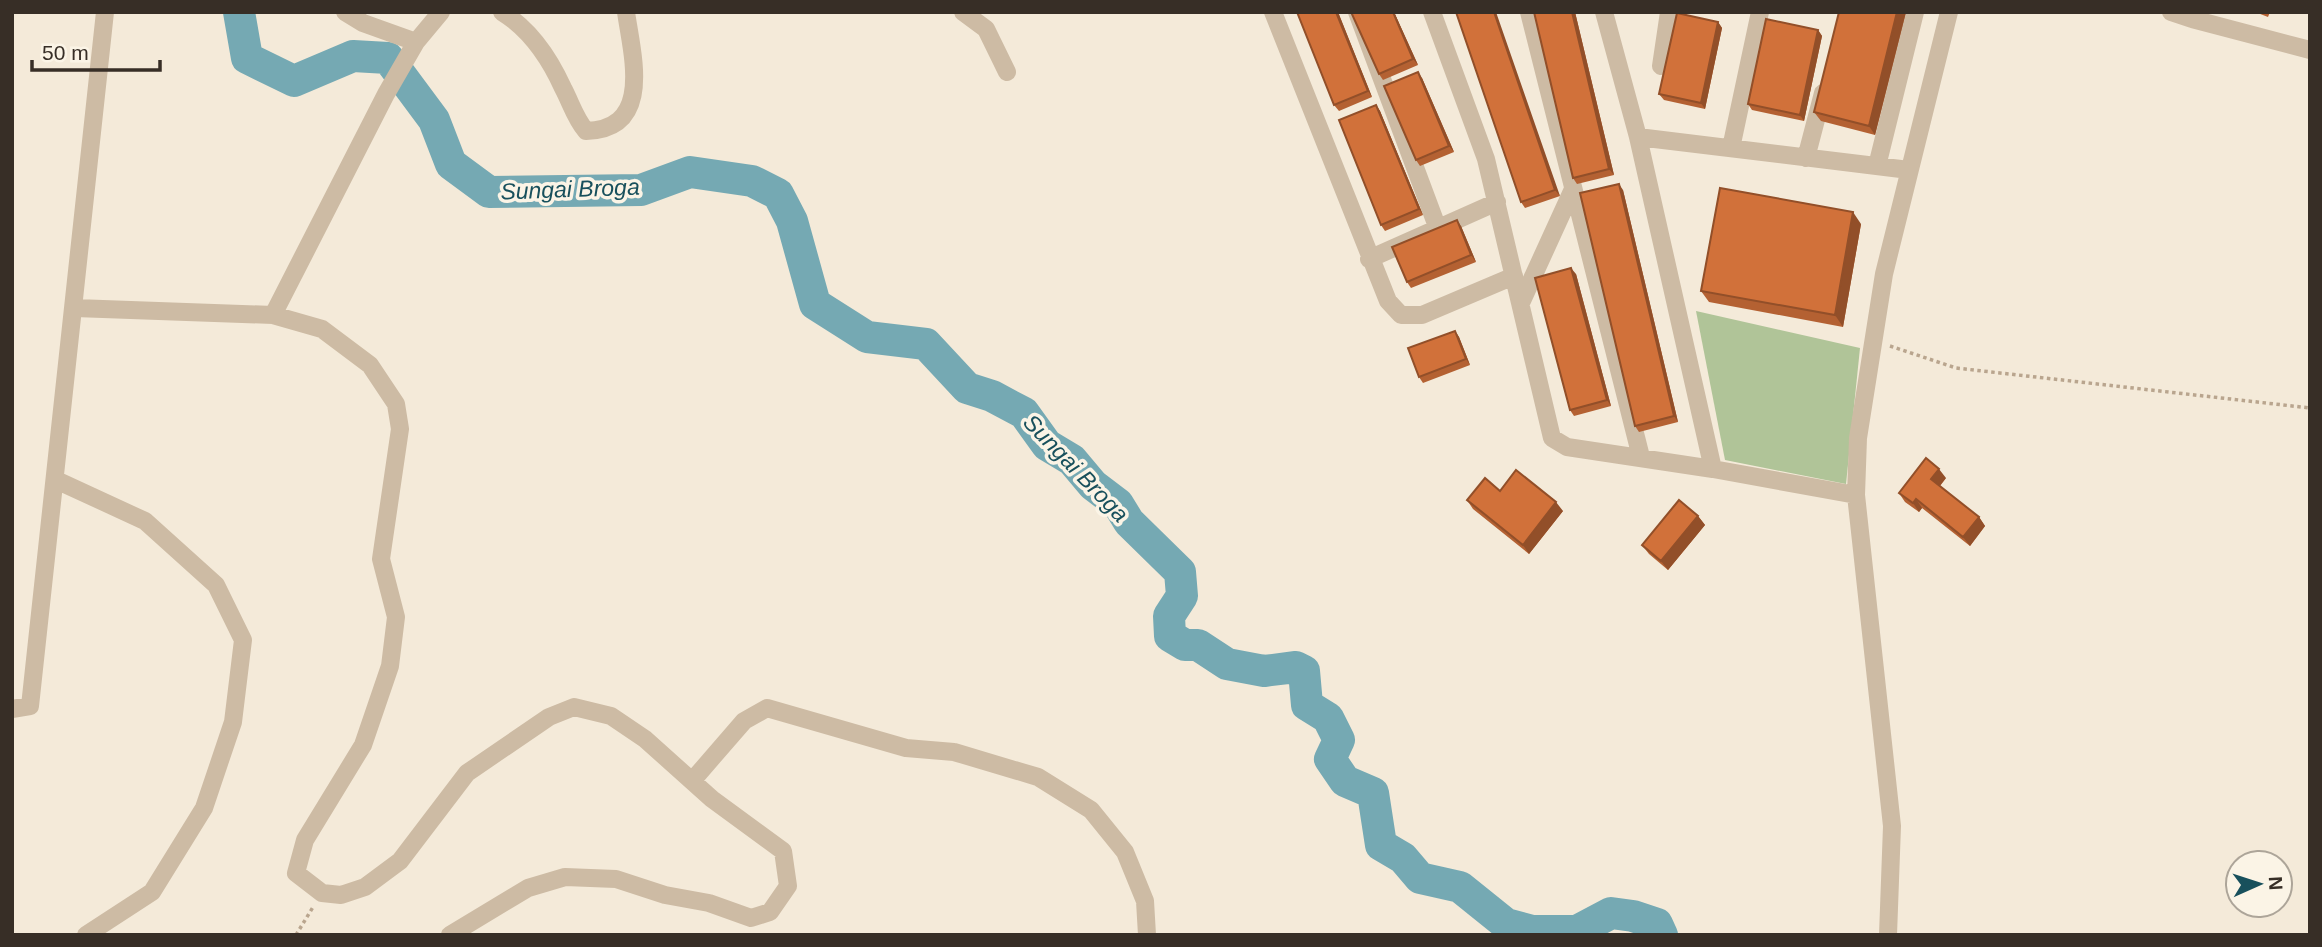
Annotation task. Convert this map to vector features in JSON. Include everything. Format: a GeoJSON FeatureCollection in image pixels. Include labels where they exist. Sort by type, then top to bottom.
{"type":"FeatureCollection","features":[{"type":"Feature","properties":{"kind":"street"},"geometry":{"type":"LineString","coordinates":[[12,709],[30,706],[106,12]]}},
{"type":"Feature","properties":{"kind":"street"},"geometry":{"type":"LineString","coordinates":[[345,12],[412,49]]}},
{"type":"Feature","properties":{"kind":"street"},"geometry":{"type":"LineString","coordinates":[[273,315],[386,94],[412,49],[441,12]]}},
{"type":"Feature","properties":{"kind":"street"},"geometry":{"type":"LineString","coordinates":[[502,12],[530,34],[550,61],[577,120],[586,131],[599,131],[623,116],[634,98],[626,12]]}},
{"type":"Feature","properties":{"kind":"street"},"geometry":{"type":"LineString","coordinates":[[963,12],[986,29],[1007,72]]}},
{"type":"Feature","properties":{"kind":"street"},"geometry":{"type":"LineString","coordinates":[[1273,12],[1369,259],[1388,301],[1401,315],[1422,315],[1514,276]]}},
{"type":"Feature","properties":{"kind":"street"},"geometry":{"type":"LineString","coordinates":[[1357,12],[1438,229]]}},
{"type":"Feature","properties":{"kind":"street"},"geometry":{"type":"LineString","coordinates":[[1432,12],[1486,159],[1552,438],[1567,447],[1641,457],[1856,495]]}},
{"type":"Feature","properties":{"kind":"street"},"geometry":{"type":"LineString","coordinates":[[1529,12],[1641,457]]}},
{"type":"Feature","properties":{"kind":"street"},"geometry":{"type":"LineString","coordinates":[[1604,12],[1638,137],[1713,469]]}},
{"type":"Feature","properties":{"kind":"street"},"geometry":{"type":"LineString","coordinates":[[1661,66],[1669,12]]}},
{"type":"Feature","properties":{"kind":"street"},"geometry":{"type":"LineString","coordinates":[[1731,148],[1760,12]]}},
{"type":"Feature","properties":{"kind":"street"},"geometry":{"type":"LineString","coordinates":[[1877,166],[1915,12]]}},
{"type":"Feature","properties":{"kind":"street"},"geometry":{"type":"LineString","coordinates":[[1888,935],[1892,826],[1856,495],[1858,438],[1884,274],[1949,12]]}},
{"type":"Feature","properties":{"kind":"street"},"geometry":{"type":"LineString","coordinates":[[2171,12],[2310,50]]}},
{"type":"Feature","properties":{"kind":"street"},"geometry":{"type":"LineString","coordinates":[[1806,158],[1826,81]]}},
{"type":"Feature","properties":{"kind":"street"},"geometry":{"type":"LineString","coordinates":[[1638,137],[1909,170]]}},
{"type":"Feature","properties":{"kind":"street"},"geometry":{"type":"LineString","coordinates":[[1521,303],[1573,189]]}},
{"type":"Feature","properties":{"kind":"street"},"geometry":{"type":"LineString","coordinates":[[1369,259],[1497,202]]}},
{"type":"Feature","properties":{"kind":"street"},"geometry":{"type":"LineString","coordinates":[[75,308],[273,315],[322,329],[370,365],[396,404],[400,429],[381,558],[396,617],[390,666],[363,745],[305,840],[296,873],[322,893],[341,895],[365,887],[400,862],[467,773],[549,717],[574,707],[611,716],[645,739],[692,781],[783,851],[788,886],[770,912],[751,918],[709,903],[665,895],[616,879],[565,877],[528,888],[450,935]]}},
{"type":"Feature","properties":{"kind":"street"},"geometry":{"type":"LineString","coordinates":[[56,480],[145,521],[216,585],[243,640],[233,722],[204,808],[152,892],[86,935]]}},
{"type":"Feature","properties":{"kind":"street"},"geometry":{"type":"LineString","coordinates":[[692,781],[734,731],[767,708],[906,748],[954,752],[1038,777],[1090,810],[1125,852],[1144,901],[1147,935]]}},
{"type":"Feature","properties":{"kind":"path"},"geometry":{"type":"LineString","coordinates":[[1872,339],[1956,368],[2310,408]]}},
{"type":"Feature","properties":{"kind":"path"},"geometry":{"type":"LineString","coordinates":[[296,935],[322,893]]}},
{"type":"Feature","properties":{"kind":"green space"},"geometry":{"type":"Polygon","coordinates":[[[1696,311],[1860,348],[1846,484],[1725,460],[1696,311]]]}},
{"type":"Feature","properties":{"kind":"building"},"geometry":{"type":"Polygon","coordinates":[[[1297,12],[1336,12],[1368,91],[1334,105],[1297,12]]]}},
{"type":"Feature","properties":{"kind":"building"},"geometry":{"type":"Polygon","coordinates":[[[1351,12],[1393,12],[1413,59],[1379,74],[1351,12]]]}},
{"type":"Feature","properties":{"kind":"building"},"geometry":{"type":"Polygon","coordinates":[[[1456,12],[1494,12],[1555,190],[1521,202],[1456,12]]]}},
{"type":"Feature","properties":{"kind":"building"},"geometry":{"type":"Polygon","coordinates":[[[1534,12],[1572,12],[1609,169],[1573,178],[1534,12]]]}},
{"type":"Feature","properties":{"kind":"building"},"geometry":{"type":"Polygon","coordinates":[[[1839,12],[1897,12],[1869,126],[1814,112],[1839,12]]]}},
{"type":"Feature","properties":{"kind":"building"},"geometry":{"type":"Polygon","coordinates":[[[1677,13],[1718,22],[1701,103],[1659,94],[1677,13]]]}},
{"type":"Feature","properties":{"kind":"building"},"geometry":{"type":"Polygon","coordinates":[[[1766,19],[1818,30],[1800,115],[1748,104],[1766,19]]]}},
{"type":"Feature","properties":{"kind":"building"},"geometry":{"type":"Polygon","coordinates":[[[1418,72],[1449,146],[1416,160],[1384,86],[1418,72]]]}},
{"type":"Feature","properties":{"kind":"building"},"geometry":{"type":"Polygon","coordinates":[[[1376,105],[1419,209],[1381,225],[1339,120],[1376,105]]]}},
{"type":"Feature","properties":{"kind":"building"},"geometry":{"type":"Polygon","coordinates":[[[1619,184],[1674,416],[1635,426],[1580,193],[1619,184]]]}},
{"type":"Feature","properties":{"kind":"building"},"geometry":{"type":"Polygon","coordinates":[[[1720,188],[1853,212],[1835,315],[1701,291],[1720,188]]]}},
{"type":"Feature","properties":{"kind":"building"},"geometry":{"type":"Polygon","coordinates":[[[1457,220],[1471,255],[1407,282],[1392,247],[1457,220]]]}},
{"type":"Feature","properties":{"kind":"building"},"geometry":{"type":"Polygon","coordinates":[[[1571,268],[1607,400],[1570,410],[1535,278],[1571,268]]]}},
{"type":"Feature","properties":{"kind":"building"},"geometry":{"type":"Polygon","coordinates":[[[1455,331],[1466,359],[1419,377],[1408,348],[1455,331]]]}},
{"type":"Feature","properties":{"kind":"building"},"geometry":{"type":"Polygon","coordinates":[[[1926,458],[1939,469],[1931,479],[1979,517],[1963,537],[1916,499],[1913,503],[1899,493],[1926,458]]]}},
{"type":"Feature","properties":{"kind":"building"},"geometry":{"type":"Polygon","coordinates":[[[1516,470],[1556,502],[1523,545],[1467,500],[1485,478],[1500,491],[1516,470]]]}},
{"type":"Feature","properties":{"kind":"building"},"geometry":{"type":"Polygon","coordinates":[[[1679,500],[1698,516],[1661,561],[1642,545],[1679,500]]]}},
{"type":"Feature","properties":{"kind":"waterway","name":"Sungai Broga"},"geometry":{"type":"LineString","coordinates":[[239,12],[247,58],[294,81],[353,56],[388,58],[434,120],[451,164],[489,192],[641,190],[690,172],[752,181],[778,194],[792,221],[815,304],[867,337],[926,344],[967,388],[992,396],[1024,413],[1047,445],[1072,460],[1093,485],[1118,504],[1129,522],[1180,572],[1182,596],[1169,616],[1170,636],[1185,645],[1198,645],[1227,664],[1264,671],[1296,667],[1304,671],[1307,705],[1328,718],[1339,740],[1330,759],[1345,781],[1373,793],[1381,845],[1403,858],[1420,878],[1460,887],[1506,924],[1532,931],[1577,931],[1611,913],[1633,916],[1657,924],[1662,935]]}}]}
